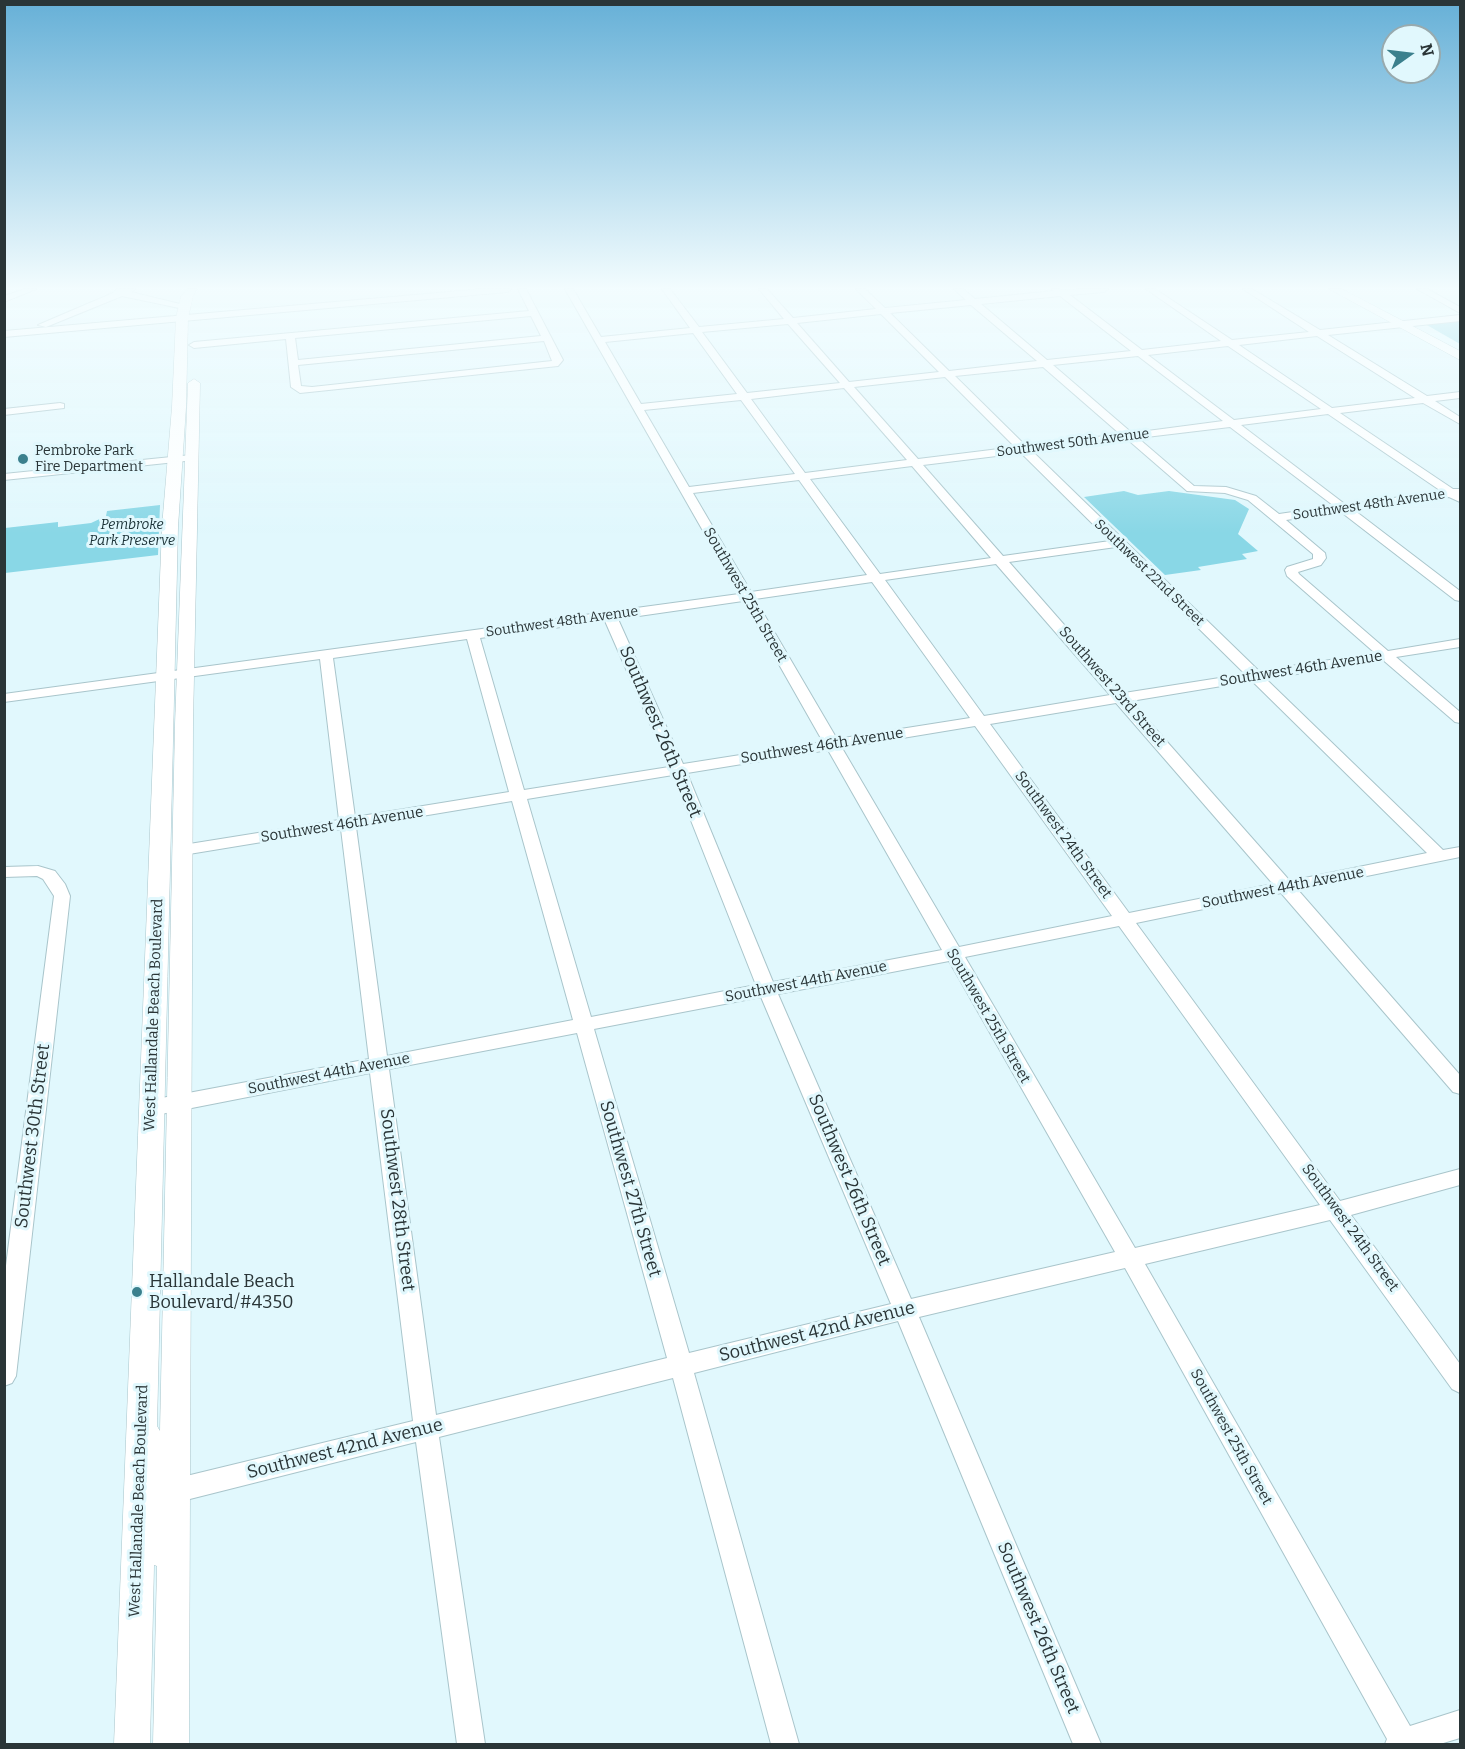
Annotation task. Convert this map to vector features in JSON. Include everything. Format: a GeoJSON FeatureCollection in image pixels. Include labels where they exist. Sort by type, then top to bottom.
{"type":"FeatureCollection","features":[{"type":"Feature","properties":{"kind":"main road","name":"West Hallandale Beach Boulevard"},"geometry":{"type":"LineString","coordinates":[[132,1744],[141,1417],[165,1105],[182,923],[183,850],[171,527],[183,371]]}},
{"type":"Feature","properties":{"kind":"main road","name":"West Hallandale Beach Boulevard"},"geometry":{"type":"LineString","coordinates":[[171,1744],[174,1491],[160,856],[162,780],[176,675],[189,513],[193,371]]}},
{"type":"Feature","properties":{"kind":"main road"},"geometry":{"type":"LineString","coordinates":[[171,527],[189,513]]}},
{"type":"Feature","properties":{"kind":"main road"},"geometry":{"type":"LineString","coordinates":[[162,780],[171,792],[170,837],[183,850]]}},
{"type":"Feature","properties":{"kind":"main road"},"geometry":{"type":"LineString","coordinates":[[160,856],[173,865],[171,913],[182,923]]}},
{"type":"Feature","properties":{"kind":"main road"},"geometry":{"type":"LineString","coordinates":[[141,1417],[162,1479],[174,1491]]}},
{"type":"Feature","properties":{"kind":"main road"},"geometry":{"type":"LineString","coordinates":[[139,1476],[158,1509],[172,1666]]}},
{"type":"Feature","properties":{"kind":"street"},"geometry":{"type":"LineString","coordinates":[[294,371],[296,387],[300,390],[507,371]]}},
{"type":"Feature","properties":{"kind":"street","name":"Southwest 25th Street"},"geometry":{"type":"LineString","coordinates":[[617,371],[952,954],[1130,1258],[1403,1744]]}},
{"type":"Feature","properties":{"kind":"street","name":"Southwest 24th Street"},"geometry":{"type":"LineString","coordinates":[[726,371],[1461,1382]]}},
{"type":"Feature","properties":{"kind":"street","name":"Southwest 23rd Street"},"geometry":{"type":"LineString","coordinates":[[834,371],[1461,1087]]}},
{"type":"Feature","properties":{"kind":"street","name":"Southwest 22nd Street"},"geometry":{"type":"LineString","coordinates":[[944,371],[1440,857]]}},
{"type":"Feature","properties":{"kind":"street"},"geometry":{"type":"LineString","coordinates":[[637,408],[967,371]]}},
{"type":"Feature","properties":{"kind":"street"},"geometry":{"type":"LineString","coordinates":[[1052,371],[1191,489],[1238,492],[1252,498],[1319,553],[1320,558],[1317,562],[1291,570],[1293,576],[1461,719]]}},
{"type":"Feature","properties":{"kind":"street"},"geometry":{"type":"LineString","coordinates":[[1162,371],[1461,597]]}},
{"type":"Feature","properties":{"kind":"street"},"geometry":{"type":"LineString","coordinates":[[1270,371],[1459,496]]}},
{"type":"Feature","properties":{"kind":"street"},"geometry":{"type":"LineString","coordinates":[[1378,371],[1461,421]]}},
{"type":"Feature","properties":{"kind":"street","name":"Southwest 50th Avenue"},"geometry":{"type":"LineString","coordinates":[[685,491],[1461,395]]}},
{"type":"Feature","properties":{"kind":"street"},"geometry":{"type":"LineString","coordinates":[[4,412],[60,406]]}},
{"type":"Feature","properties":{"kind":"street"},"geometry":{"type":"LineString","coordinates":[[4,477],[191,458]]}},
{"type":"Feature","properties":{"kind":"street","name":"Southwest 48th Avenue"},"geometry":{"type":"LineString","coordinates":[[1280,520],[1459,496]]}},
{"type":"Feature","properties":{"kind":"street","name":"Southwest 48th Avenue"},"geometry":{"type":"LineString","coordinates":[[4,698],[610,616],[874,576],[1118,543]]}},
{"type":"Feature","properties":{"kind":"street","name":"Southwest 26th Street"},"geometry":{"type":"LineString","coordinates":[[610,616],[678,770],[767,989],[1088,1744]]}},
{"type":"Feature","properties":{"kind":"street","name":"Southwest 27th Street"},"geometry":{"type":"LineString","coordinates":[[472,634],[681,1366],[785,1744]]}},
{"type":"Feature","properties":{"kind":"street","name":"Southwest 46th Avenue"},"geometry":{"type":"LineString","coordinates":[[183,850],[1461,643]]}},
{"type":"Feature","properties":{"kind":"street","name":"Southwest 28th Street"},"geometry":{"type":"LineString","coordinates":[[326,654],[426,1429],[471,1744]]}},
{"type":"Feature","properties":{"kind":"street","name":"Southwest 44th Avenue"},"geometry":{"type":"LineString","coordinates":[[165,1105],[952,954],[1461,852]]}},
{"type":"Feature","properties":{"kind":"street","name":"Southwest 30th Street"},"geometry":{"type":"LineString","coordinates":[[4,872],[38,871],[49,875],[57,884],[62,896],[4,1376]]}},
{"type":"Feature","properties":{"kind":"street","name":"Southwest 42nd Avenue"},"geometry":{"type":"LineString","coordinates":[[174,1491],[905,1310],[1337,1210],[1461,1177]]}},
{"type":"Feature","properties":{"kind":"street"},"geometry":{"type":"LineString","coordinates":[[1403,1744],[1461,1724]]}},
{"type":"Feature","properties":{"kind":"green space"},"geometry":{"type":"Polygon","coordinates":[[[1124,491],[1138,495],[1169,491],[1235,500],[1249,509],[1238,534],[1258,551],[1242,554],[1247,559],[1198,567],[1201,570],[1165,575],[1084,497],[1124,491]]]}},
{"type":"Feature","properties":{"kind":"green space","name":"Pembroke Park Preserve"},"geometry":{"type":"Polygon","coordinates":[[[160,505],[158,555],[5,573],[5,528],[58,522],[58,527],[91,523],[106,516],[107,511],[160,505]]]}},
{"type":"Feature","properties":{"kind":"place","name":"Pembroke Park Fire Department"},"geometry":{"type":"Point","coordinates":[23,459]}},
{"type":"Feature","properties":{"kind":"place","name":"Hallandale Beach Boulevard/#4350"},"geometry":{"type":"Point","coordinates":[137,1292]}}]}
